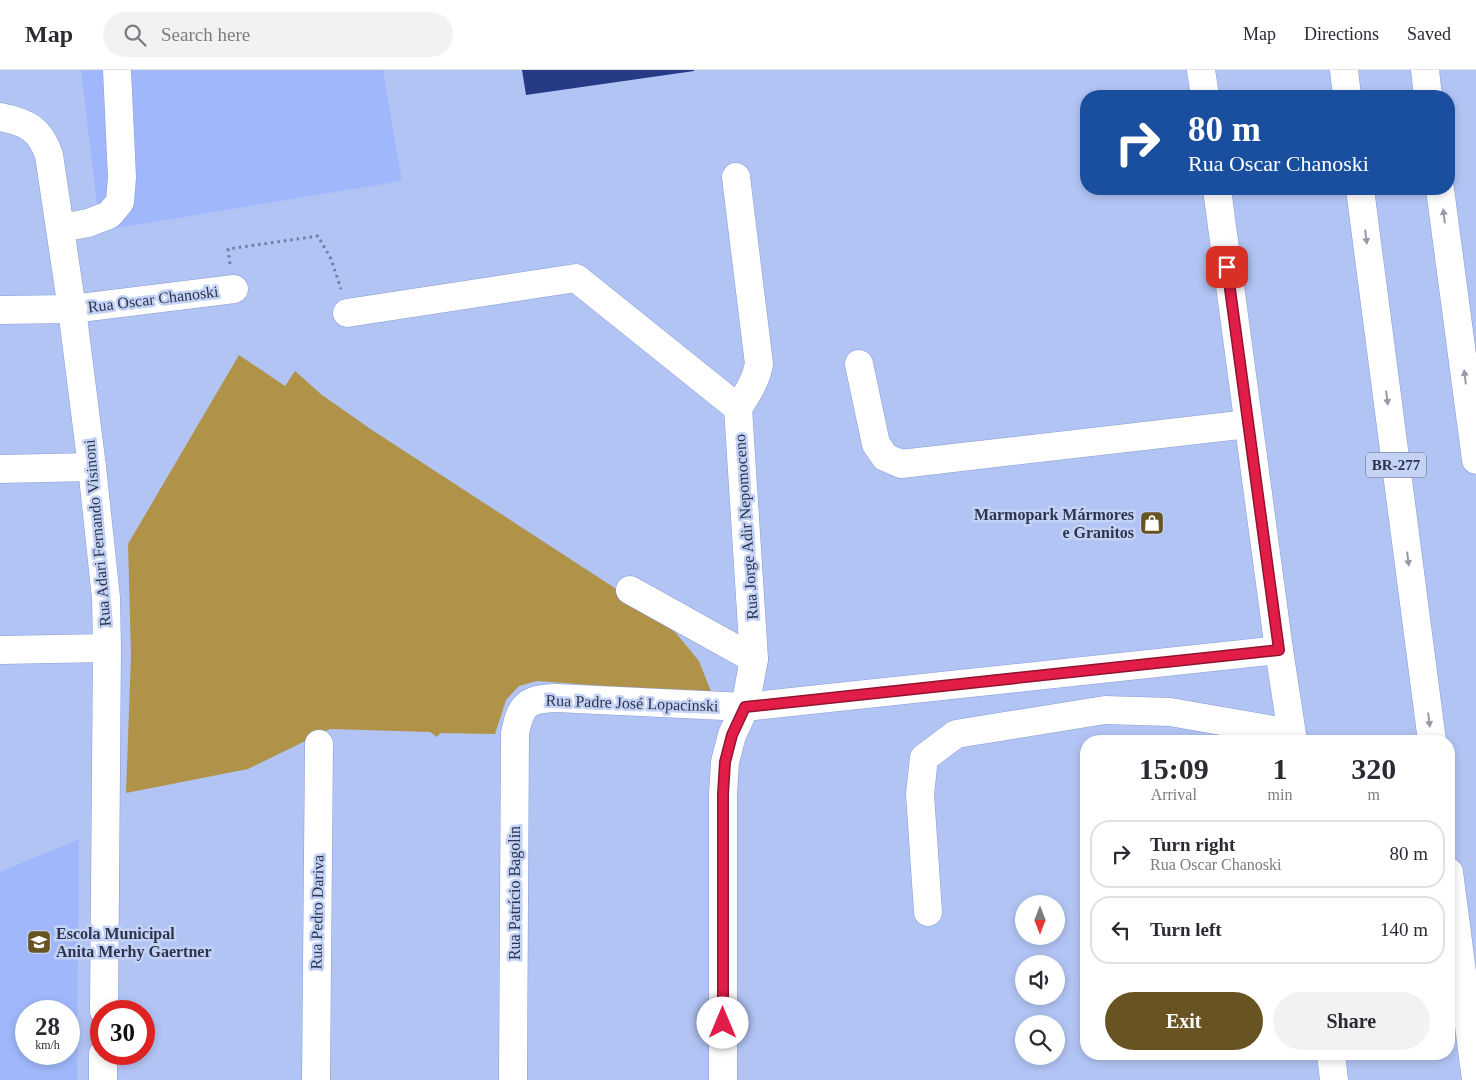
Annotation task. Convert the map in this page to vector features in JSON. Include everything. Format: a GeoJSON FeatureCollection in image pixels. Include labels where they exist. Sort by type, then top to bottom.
{"type":"FeatureCollection","features":[{"type":"Feature","properties":{"kind":"main road"},"geometry":{"type":"LineString","coordinates":[[60,228],[88,223],[109,216],[120,202],[122,177],[117,70]]}},
{"type":"Feature","properties":{"kind":"main road"},"geometry":{"type":"LineString","coordinates":[[1201,70],[1204,90]]}},
{"type":"Feature","properties":{"kind":"main road"},"geometry":{"type":"LineString","coordinates":[[1344,70],[1347,90]]}},
{"type":"Feature","properties":{"kind":"main road"},"geometry":{"type":"LineString","coordinates":[[1425,70],[1427,90]]}},
{"type":"Feature","properties":{"kind":"main road","name":"Rua Adari Fernando Visinoni"},"geometry":{"type":"LineString","coordinates":[[0,117],[22,122],[37,132],[44,142],[49,155],[72,309],[92,467],[103,566],[107,648],[104,1000]]}},
{"type":"Feature","properties":{"kind":"main road"},"geometry":{"type":"LineString","coordinates":[[347,314],[576,278],[738,408],[753,384],[758,364],[736,177]]}},
{"type":"Feature","properties":{"kind":"main road"},"geometry":{"type":"LineString","coordinates":[[1218,195],[1292,735]]}},
{"type":"Feature","properties":{"kind":"main road","name":"BR-277"},"geometry":{"type":"LineString","coordinates":[[1361,195],[1431,735]]}},
{"type":"Feature","properties":{"kind":"main road"},"geometry":{"type":"LineString","coordinates":[[1441,195],[1476,460]]}},
{"type":"Feature","properties":{"kind":"main road","name":"Rua Oscar Chanoski"},"geometry":{"type":"LineString","coordinates":[[0,310],[72,309],[234,289]]}},
{"type":"Feature","properties":{"kind":"main road"},"geometry":{"type":"LineString","coordinates":[[859,364],[876,444],[885,457],[901,464],[1248,424]]}},
{"type":"Feature","properties":{"kind":"main road","name":"Rua Jorge Adir Nepomoceno"},"geometry":{"type":"LineString","coordinates":[[723,1080],[723,794],[725,762],[732,735],[745,707],[754,659],[738,408]]}},
{"type":"Feature","properties":{"kind":"main road"},"geometry":{"type":"LineString","coordinates":[[0,469],[92,467]]}},
{"type":"Feature","properties":{"kind":"main road"},"geometry":{"type":"LineString","coordinates":[[630,590],[754,659]]}},
{"type":"Feature","properties":{"kind":"main road"},"geometry":{"type":"LineString","coordinates":[[0,650],[107,648]]}},
{"type":"Feature","properties":{"kind":"main road"},"geometry":{"type":"LineString","coordinates":[[745,707],[1279,650]]}},
{"type":"Feature","properties":{"kind":"main road","name":"Rua Padre José Lopacinski"},"geometry":{"type":"LineString","coordinates":[[522,708],[531,702],[543,698],[745,707]]}},
{"type":"Feature","properties":{"kind":"main road","name":"Rua Patrício Bagolin"},"geometry":{"type":"LineString","coordinates":[[513,1080],[515,733],[522,708]]}},
{"type":"Feature","properties":{"kind":"main road"},"geometry":{"type":"LineString","coordinates":[[928,912],[920,794],[924,758],[956,734],[1105,710],[1170,712],[1282,735]]}},
{"type":"Feature","properties":{"kind":"main road","name":"Rua Pedro Dariva"},"geometry":{"type":"LineString","coordinates":[[316,1080],[319,744]]}},
{"type":"Feature","properties":{"kind":"main road"},"geometry":{"type":"LineString","coordinates":[[1455,918],[1476,1080]]}},
{"type":"Feature","properties":{"kind":"main road"},"geometry":{"type":"LineString","coordinates":[[1332,1060],[1334,1080]]}},
{"type":"Feature","properties":{"kind":"main road"},"geometry":{"type":"LineString","coordinates":[[103,1065],[103,1080]]}},
{"type":"Feature","properties":{"kind":"path"},"geometry":{"type":"LineString","coordinates":[[228,249],[318,236],[331,259],[347,314]]}},
{"type":"Feature","properties":{"kind":"shaded area"},"geometry":{"type":"Polygon","coordinates":[[[81,70],[383,70],[402,181],[100,231],[81,70]]]}},
{"type":"Feature","properties":{"kind":"shaded area"},"geometry":{"type":"Polygon","coordinates":[[[239,355],[285,386],[295,371],[322,395],[372,430],[647,609],[675,632],[699,661],[712,694],[537,681],[519,686],[506,700],[495,734],[440,733],[437,737],[430,732],[330,729],[248,769],[126,793],[131,655],[128,544],[239,355]]]}},
{"type":"Feature","properties":{"kind":"shaded area","name":"Escola Municipal Anita Merhy Gaertner"},"geometry":{"type":"Polygon","coordinates":[[[79,839],[78,1000],[15,1000],[15,1065],[77,1065],[77,1080],[0,1080],[0,872],[79,839]]]}},
{"type":"Feature","properties":{"kind":"building"},"geometry":{"type":"Polygon","coordinates":[[[522,70],[694,70],[694,71],[526,95],[522,70]]]}},
{"type":"Feature","properties":{"kind":"place","name":"Marmopark Mármores e Granitos"},"geometry":{"type":"Point","coordinates":[1152,523]}},
{"type":"Feature","properties":{"kind":"place","name":"Escola Municipal Anita Merhy Gaertner"},"geometry":{"type":"Point","coordinates":[39,942]}},
{"type":"Feature","properties":{"kind":"route"},"geometry":{"type":"LineString","coordinates":[[723,1023],[723,794],[725,762],[732,735],[745,707],[1279,650],[1227,267]]}}]}
